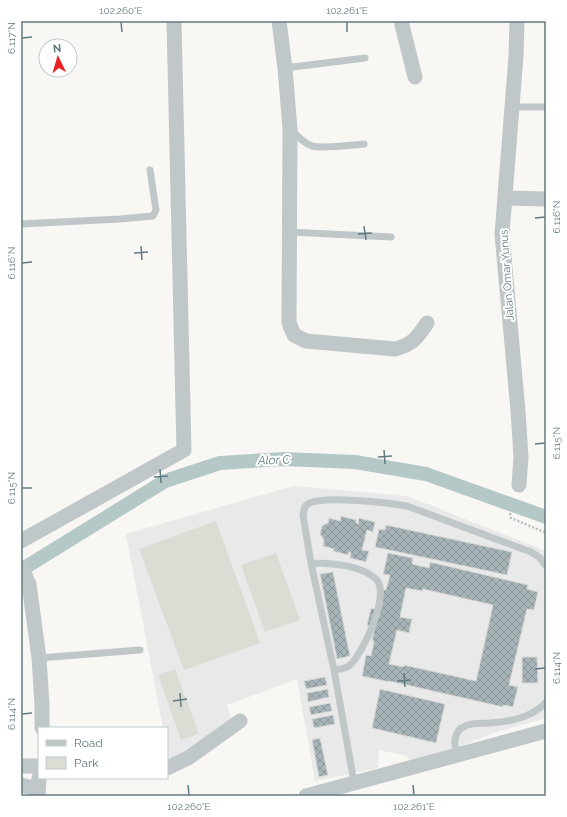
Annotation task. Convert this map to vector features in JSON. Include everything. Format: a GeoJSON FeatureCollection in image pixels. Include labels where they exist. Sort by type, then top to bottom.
{"type":"FeatureCollection","features":[{"type":"Feature","properties":{"kind":"street"},"geometry":{"type":"LineString","coordinates":[[21,541],[184,450],[174,21]]}},
{"type":"Feature","properties":{"kind":"street"},"geometry":{"type":"LineString","coordinates":[[279,21],[285,68],[290,129],[289,323],[294,335],[306,342],[395,349],[406,346],[421,332],[427,323]]}},
{"type":"Feature","properties":{"kind":"street"},"geometry":{"type":"LineString","coordinates":[[401,21],[415,77]]}},
{"type":"Feature","properties":{"kind":"street","name":"Jalan Omar Yunus"},"geometry":{"type":"LineString","coordinates":[[517,21],[513,107],[502,234],[518,411],[521,457],[520,485]]}},
{"type":"Feature","properties":{"kind":"street"},"geometry":{"type":"LineString","coordinates":[[506,198],[546,199]]}},
{"type":"Feature","properties":{"kind":"street"},"geometry":{"type":"LineString","coordinates":[[21,567],[29,584],[39,658],[42,727]]}},
{"type":"Feature","properties":{"kind":"street"},"geometry":{"type":"LineString","coordinates":[[168,768],[188,758],[240,721]]}},
{"type":"Feature","properties":{"kind":"street"},"geometry":{"type":"LineString","coordinates":[[306,796],[546,732]]}},
{"type":"Feature","properties":{"kind":"street"},"geometry":{"type":"LineString","coordinates":[[21,766],[38,766]]}},
{"type":"Feature","properties":{"kind":"street"},"geometry":{"type":"LineString","coordinates":[[21,785],[38,788]]}},
{"type":"Feature","properties":{"kind":"lane"},"geometry":{"type":"LineString","coordinates":[[285,68],[365,58]]}},
{"type":"Feature","properties":{"kind":"lane"},"geometry":{"type":"LineString","coordinates":[[513,107],[546,106]]}},
{"type":"Feature","properties":{"kind":"lane"},"geometry":{"type":"LineString","coordinates":[[290,129],[312,146],[364,144]]}},
{"type":"Feature","properties":{"kind":"lane"},"geometry":{"type":"LineString","coordinates":[[21,224],[153,216],[156,210],[150,170]]}},
{"type":"Feature","properties":{"kind":"lane"},"geometry":{"type":"LineString","coordinates":[[289,232],[391,237]]}},
{"type":"Feature","properties":{"kind":"lane"},"geometry":{"type":"LineString","coordinates":[[354,782],[334,670],[311,563],[303,515],[304,509],[308,504],[317,501],[332,500],[408,506],[531,552],[539,557],[546,566]]}},
{"type":"Feature","properties":{"kind":"lane"},"geometry":{"type":"LineString","coordinates":[[311,563],[342,565],[365,572],[377,580],[381,592],[370,635],[359,653],[347,668],[334,670]]}},
{"type":"Feature","properties":{"kind":"lane"},"geometry":{"type":"LineString","coordinates":[[39,658],[140,650]]}},
{"type":"Feature","properties":{"kind":"lane"},"geometry":{"type":"LineString","coordinates":[[457,756],[454,743],[458,731],[465,726],[500,722],[529,715],[541,708],[546,702]]}},
{"type":"Feature","properties":{"kind":"path"},"geometry":{"type":"LineString","coordinates":[[510,513],[511,518],[546,533]]}},
{"type":"Feature","properties":{"kind":"shaded area"},"geometry":{"type":"Polygon","coordinates":[[[294,486],[407,496],[546,551],[546,718],[493,733],[459,747],[411,761],[407,756],[379,750],[378,768],[315,781],[297,679],[227,705],[232,720],[221,725],[170,763],[168,752],[168,727],[163,727],[126,534],[294,486]]]}},
{"type":"Feature","properties":{"kind":"green space"},"geometry":{"type":"Polygon","coordinates":[[[216,521],[260,643],[184,670],[139,549],[216,521]]]}},
{"type":"Feature","properties":{"kind":"green space"},"geometry":{"type":"Polygon","coordinates":[[[276,553],[300,620],[265,632],[241,565],[276,553]]]}},
{"type":"Feature","properties":{"kind":"green space"},"geometry":{"type":"Polygon","coordinates":[[[175,669],[199,734],[181,740],[158,675],[175,669]]]}},
{"type":"Feature","properties":{"kind":"building"},"geometry":{"type":"Polygon","coordinates":[[[341,516],[356,520],[356,523],[358,524],[359,518],[375,522],[373,532],[367,530],[362,550],[369,551],[366,562],[350,558],[351,552],[349,552],[348,555],[333,551],[334,549],[323,546],[324,540],[320,534],[322,526],[328,523],[329,518],[340,521],[341,516]]]}},
{"type":"Feature","properties":{"kind":"building"},"geometry":{"type":"Polygon","coordinates":[[[386,525],[512,552],[507,575],[375,547],[379,529],[385,530],[386,525]]]}},
{"type":"Feature","properties":{"kind":"building"},"geometry":{"type":"Polygon","coordinates":[[[388,553],[413,558],[412,564],[429,568],[430,562],[528,585],[527,589],[538,592],[534,610],[527,609],[509,685],[518,687],[513,707],[503,705],[503,707],[362,676],[366,655],[371,656],[374,641],[372,641],[383,590],[386,590],[390,575],[383,574],[388,553]],[[406,588],[400,617],[412,619],[409,633],[397,630],[389,664],[404,667],[404,665],[476,681],[493,605],[423,589],[422,591],[406,588]]]}},
{"type":"Feature","properties":{"kind":"building"},"geometry":{"type":"Polygon","coordinates":[[[333,572],[350,656],[337,659],[320,574],[333,572]]]}},
{"type":"Feature","properties":{"kind":"building"},"geometry":{"type":"Polygon","coordinates":[[[371,608],[379,610],[375,627],[367,625],[371,608]]]}},
{"type":"Feature","properties":{"kind":"building"},"geometry":{"type":"Polygon","coordinates":[[[522,657],[537,657],[538,683],[522,683],[522,657]]]}},
{"type":"Feature","properties":{"kind":"building"},"geometry":{"type":"Polygon","coordinates":[[[325,677],[327,685],[306,689],[304,681],[325,677]]]}},
{"type":"Feature","properties":{"kind":"building"},"geometry":{"type":"Polygon","coordinates":[[[328,689],[329,697],[308,702],[307,693],[328,689]]]}},
{"type":"Feature","properties":{"kind":"building"},"geometry":{"type":"Polygon","coordinates":[[[380,689],[445,704],[436,743],[372,728],[380,689]]]}},
{"type":"Feature","properties":{"kind":"building"},"geometry":{"type":"Polygon","coordinates":[[[330,703],[332,711],[311,715],[309,707],[330,703]]]}},
{"type":"Feature","properties":{"kind":"building"},"geometry":{"type":"Polygon","coordinates":[[[333,715],[335,724],[314,728],[312,719],[333,715]]]}},
{"type":"Feature","properties":{"kind":"building"},"geometry":{"type":"Polygon","coordinates":[[[320,738],[328,775],[319,777],[312,740],[320,738]]]}},
{"type":"Feature","properties":{"kind":"waterway","name":"Alor C"},"geometry":{"type":"LineString","coordinates":[[21,570],[165,481],[220,463],[283,459],[355,462],[426,474],[546,517]]}}]}
